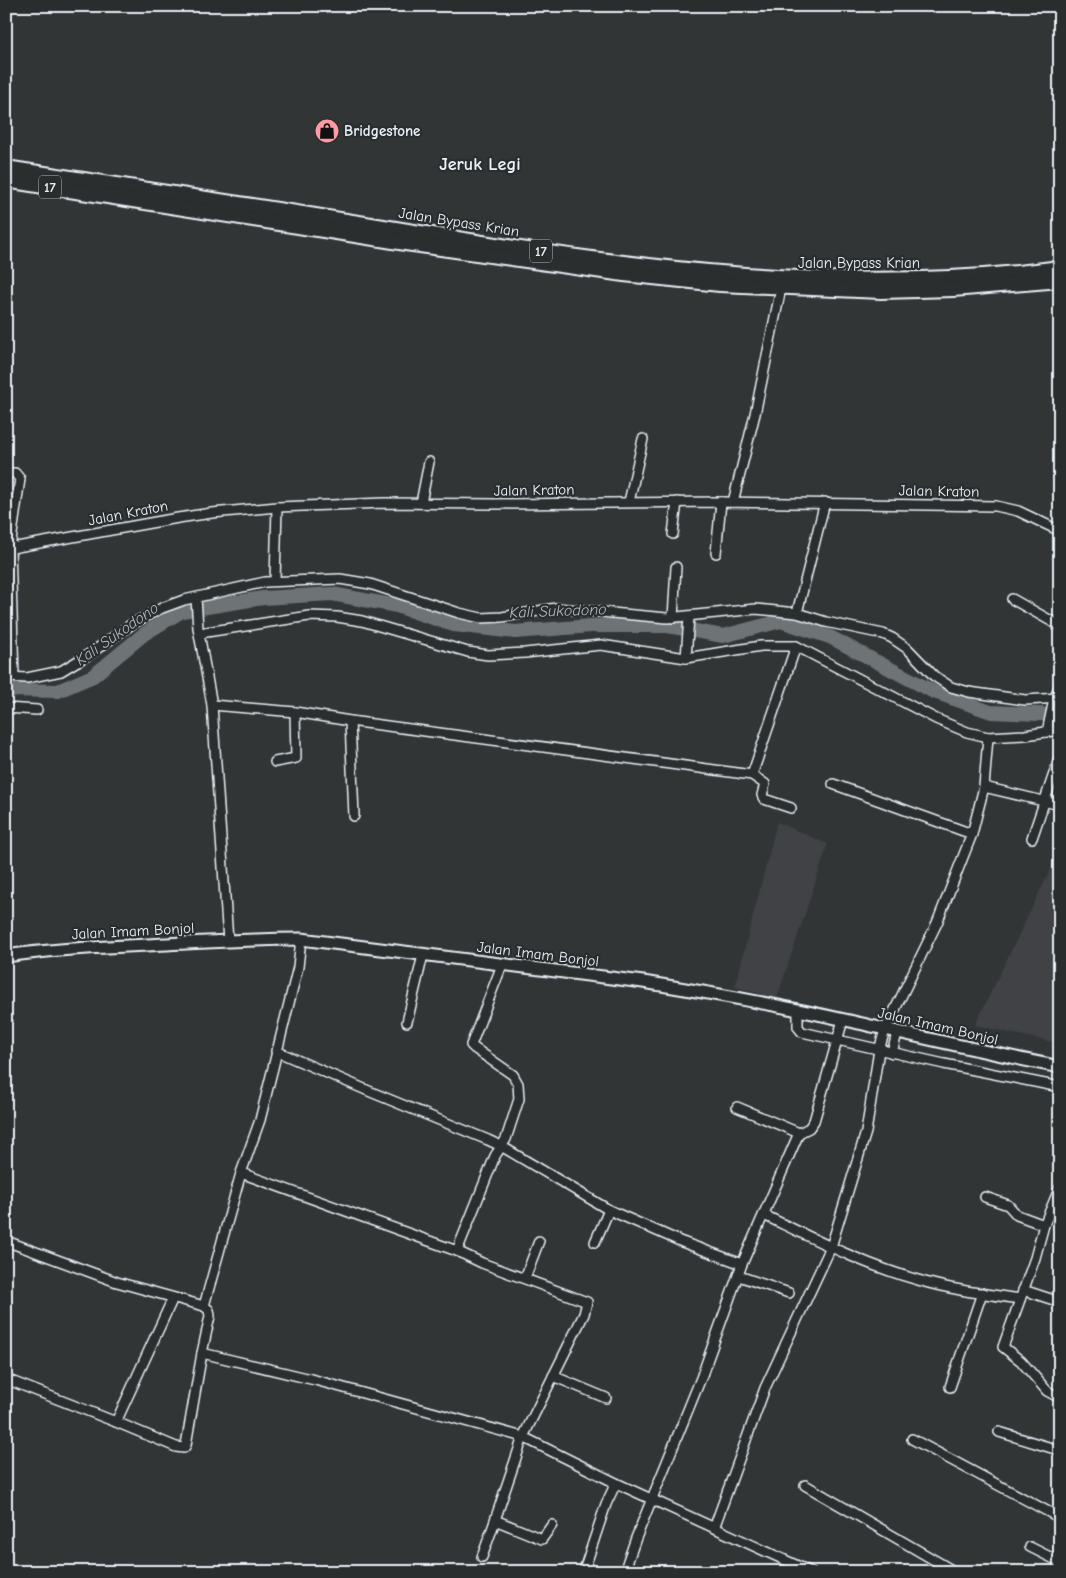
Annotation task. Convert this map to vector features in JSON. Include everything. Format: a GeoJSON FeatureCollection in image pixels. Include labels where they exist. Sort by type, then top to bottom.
{"type":"FeatureCollection","features":[{"type":"Feature","properties":{"kind":"highway","name":"Jalan Bypass Krian"},"geometry":{"type":"LineString","coordinates":[[6,168],[497,245],[690,271],[776,278],[845,280],[942,279],[1021,274],[1060,268]]}},
{"type":"Feature","properties":{"kind":"highway","name":"Jalan Bypass Krian"},"geometry":{"type":"LineString","coordinates":[[6,180],[624,274],[720,284],[881,291],[953,289],[1060,280]]}},
{"type":"Feature","properties":{"kind":"main road","name":"Jalan Imam Bonjol"},"geometry":{"type":"LineString","coordinates":[[6,956],[48,950],[301,939],[644,982],[843,1020],[1060,1067]]}},
{"type":"Feature","properties":{"kind":"street"},"geometry":{"type":"LineString","coordinates":[[734,502],[755,414],[781,288]]}},
{"type":"Feature","properties":{"kind":"street"},"geometry":{"type":"LineString","coordinates":[[629,502],[643,439]]}},
{"type":"Feature","properties":{"kind":"street"},"geometry":{"type":"LineString","coordinates":[[421,503],[429,462]]}},
{"type":"Feature","properties":{"kind":"street"},"geometry":{"type":"LineString","coordinates":[[6,474],[15,473],[20,479],[8,548],[10,677],[27,678],[61,671],[141,619],[162,608],[184,600],[196,601],[275,581],[329,578],[370,584],[444,609],[481,618],[568,608],[649,618],[689,620],[756,609],[797,613],[892,638],[908,648],[939,680],[951,687],[969,692],[1025,700],[1056,700]]}},
{"type":"Feature","properties":{"kind":"street"},"geometry":{"type":"LineString","coordinates":[[673,534],[677,502]]}},
{"type":"Feature","properties":{"kind":"street"},"geometry":{"type":"LineString","coordinates":[[716,553],[721,502]]}},
{"type":"Feature","properties":{"kind":"street"},"geometry":{"type":"LineString","coordinates":[[797,613],[825,502]]}},
{"type":"Feature","properties":{"kind":"street","name":"Jalan Kraton"},"geometry":{"type":"LineString","coordinates":[[8,548],[187,516],[277,507],[421,503],[825,502],[1002,506],[1026,514],[1060,531]]}},
{"type":"Feature","properties":{"kind":"street"},"geometry":{"type":"LineString","coordinates":[[275,581],[277,507]]}},
{"type":"Feature","properties":{"kind":"street"},"geometry":{"type":"LineString","coordinates":[[673,618],[676,567]]}},
{"type":"Feature","properties":{"kind":"street"},"geometry":{"type":"LineString","coordinates":[[1012,599],[1060,626]]}},
{"type":"Feature","properties":{"kind":"street"},"geometry":{"type":"LineString","coordinates":[[196,601],[212,705],[228,941]]}},
{"type":"Feature","properties":{"kind":"street"},"geometry":{"type":"LineString","coordinates":[[199,630],[300,617],[337,617],[376,624],[468,652],[482,654],[525,653],[600,645],[686,654],[761,646],[796,646],[936,719],[959,729],[988,737],[1025,735],[1047,729],[1060,730]]}},
{"type":"Feature","properties":{"kind":"street"},"geometry":{"type":"LineString","coordinates":[[686,654],[689,620]]}},
{"type":"Feature","properties":{"kind":"street"},"geometry":{"type":"LineString","coordinates":[[752,775],[796,646]]}},
{"type":"Feature","properties":{"kind":"street"},"geometry":{"type":"LineString","coordinates":[[1047,729],[1060,684]]}},
{"type":"Feature","properties":{"kind":"street"},"geometry":{"type":"LineString","coordinates":[[212,705],[295,712],[350,722],[752,775],[765,784],[762,795],[764,800],[790,808]]}},
{"type":"Feature","properties":{"kind":"street"},"geometry":{"type":"LineString","coordinates":[[6,708],[37,710]]}},
{"type":"Feature","properties":{"kind":"street"},"geometry":{"type":"LineString","coordinates":[[275,762],[296,758],[295,712]]}},
{"type":"Feature","properties":{"kind":"street"},"geometry":{"type":"LineString","coordinates":[[350,722],[354,816]]}},
{"type":"Feature","properties":{"kind":"street"},"geometry":{"type":"LineString","coordinates":[[714,1528],[766,1388],[831,1247],[868,1126],[885,1030],[936,922],[972,834],[984,787],[988,737]]}},
{"type":"Feature","properties":{"kind":"street"},"geometry":{"type":"LineString","coordinates":[[1032,838],[1060,756]]}},
{"type":"Feature","properties":{"kind":"street"},"geometry":{"type":"LineString","coordinates":[[833,784],[972,834]]}},
{"type":"Feature","properties":{"kind":"street"},"geometry":{"type":"LineString","coordinates":[[984,787],[1060,805]]}},
{"type":"Feature","properties":{"kind":"street"},"geometry":{"type":"LineString","coordinates":[[204,1306],[241,1173],[260,1120],[297,972],[301,939]]}},
{"type":"Feature","properties":{"kind":"street"},"geometry":{"type":"LineString","coordinates":[[407,1022],[423,955]]}},
{"type":"Feature","properties":{"kind":"street"},"geometry":{"type":"LineString","coordinates":[[456,1251],[501,1146],[506,1139],[519,1099],[518,1084],[510,1073],[471,1045],[502,965]]}},
{"type":"Feature","properties":{"kind":"street"},"geometry":{"type":"LineString","coordinates":[[798,1011],[798,1027],[802,1032],[892,1053],[1060,1087]]}},
{"type":"Feature","properties":{"kind":"street"},"geometry":{"type":"LineString","coordinates":[[624,1572],[701,1378],[742,1264],[799,1133],[809,1128],[814,1121],[843,1020]]}},
{"type":"Feature","properties":{"kind":"street"},"geometry":{"type":"LineString","coordinates":[[892,1053],[897,1033]]}},
{"type":"Feature","properties":{"kind":"street"},"geometry":{"type":"LineString","coordinates":[[276,1050],[501,1146],[609,1210],[682,1242],[742,1264]]}},
{"type":"Feature","properties":{"kind":"street"},"geometry":{"type":"LineString","coordinates":[[737,1106],[799,1133]]}},
{"type":"Feature","properties":{"kind":"street"},"geometry":{"type":"LineString","coordinates":[[241,1173],[456,1251],[482,1263],[587,1302],[584,1314],[523,1437],[482,1557]]}},
{"type":"Feature","properties":{"kind":"street"},"geometry":{"type":"LineString","coordinates":[[1060,1187],[1044,1225],[1004,1342],[1004,1348],[1021,1361],[1047,1391],[1060,1398]]}},
{"type":"Feature","properties":{"kind":"street"},"geometry":{"type":"LineString","coordinates":[[985,1197],[1010,1207],[1017,1215],[1044,1225]]}},
{"type":"Feature","properties":{"kind":"street"},"geometry":{"type":"LineString","coordinates":[[594,1242],[609,1210]]}},
{"type":"Feature","properties":{"kind":"street"},"geometry":{"type":"LineString","coordinates":[[764,1215],[880,1268],[919,1280],[982,1293],[1021,1294],[1060,1302]]}},
{"type":"Feature","properties":{"kind":"street"},"geometry":{"type":"LineString","coordinates":[[6,1240],[117,1282],[204,1306],[209,1310],[210,1316],[185,1448],[176,1447],[6,1380]]}},
{"type":"Feature","properties":{"kind":"street"},"geometry":{"type":"LineString","coordinates":[[525,1278],[540,1241]]}},
{"type":"Feature","properties":{"kind":"street"},"geometry":{"type":"LineString","coordinates":[[739,1276],[789,1293]]}},
{"type":"Feature","properties":{"kind":"street"},"geometry":{"type":"LineString","coordinates":[[950,1386],[982,1293]]}},
{"type":"Feature","properties":{"kind":"street"},"geometry":{"type":"LineString","coordinates":[[116,1422],[174,1298]]}},
{"type":"Feature","properties":{"kind":"street"},"geometry":{"type":"LineString","coordinates":[[202,1353],[315,1380],[523,1437],[616,1484],[812,1572]]}},
{"type":"Feature","properties":{"kind":"street"},"geometry":{"type":"LineString","coordinates":[[553,1376],[606,1398]]}},
{"type":"Feature","properties":{"kind":"street"},"geometry":{"type":"LineString","coordinates":[[999,1432],[1056,1449],[1060,1447]]}},
{"type":"Feature","properties":{"kind":"street"},"geometry":{"type":"LineString","coordinates":[[912,1439],[1060,1518]]}},
{"type":"Feature","properties":{"kind":"street"},"geometry":{"type":"LineString","coordinates":[[585,1566],[606,1504],[616,1484]]}},
{"type":"Feature","properties":{"kind":"street"},"geometry":{"type":"LineString","coordinates":[[805,1485],[955,1572]]}},
{"type":"Feature","properties":{"kind":"street"},"geometry":{"type":"LineString","coordinates":[[495,1521],[542,1539],[552,1525]]}},
{"type":"Feature","properties":{"kind":"street"},"geometry":{"type":"LineString","coordinates":[[1030,1547],[1060,1562]]}},
{"type":"Feature","properties":{"kind":"shaded area"},"geometry":{"type":"Polygon","coordinates":[[[777,822],[828,844],[777,998],[735,987],[777,822]]]}},
{"type":"Feature","properties":{"kind":"shaded area"},"geometry":{"type":"Polygon","coordinates":[[[1058,854],[1060,855],[1060,1044],[975,1025],[1058,854]]]}},
{"type":"Feature","properties":{"kind":"waterway","name":"Kali Sukodono"},"geometry":{"type":"LineString","coordinates":[[6,690],[58,691],[93,676],[144,634],[182,611],[263,598],[332,594],[397,606],[454,625],[515,632],[591,626],[668,626],[723,636],[781,621],[830,637],[934,692],[991,712],[1060,715]]}},
{"type":"Feature","properties":{"kind":"place","name":"Bridgestone"},"geometry":{"type":"Point","coordinates":[327,131]}},
{"type":"Feature","properties":{"kind":"district","name":"Jeruk Legi"},"geometry":{"type":"Point","coordinates":[480,164]}}]}
